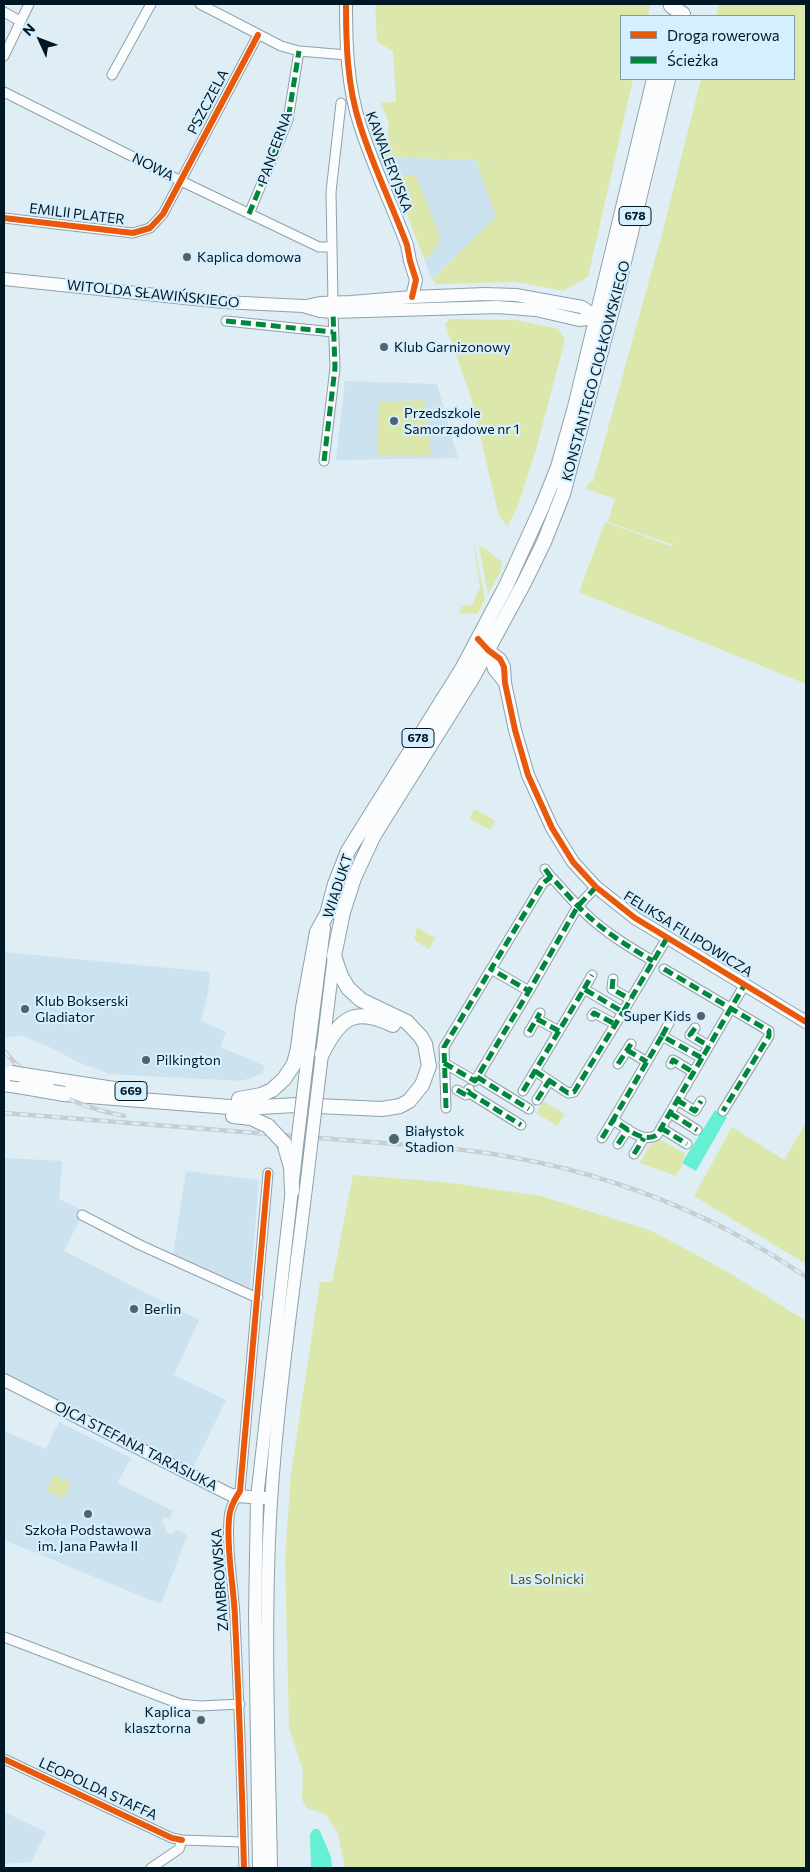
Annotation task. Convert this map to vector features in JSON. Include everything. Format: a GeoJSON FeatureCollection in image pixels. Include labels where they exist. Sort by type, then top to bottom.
{"type":"FeatureCollection","features":[{"type":"Feature","properties":{"kind":"main road","name":"KAWALERYJSKA"},"geometry":{"type":"LineString","coordinates":[[346,4],[347,55],[350,80],[360,124],[407,245],[410,261],[407,280],[412,303]]}},
{"type":"Feature","properties":{"kind":"main road"},"geometry":{"type":"LineString","coordinates":[[670,8],[684,11]]}},
{"type":"Feature","properties":{"kind":"main road","name":"KONSTANTEGO CIOŁKOWSKIEGO"},"geometry":{"type":"LineString","coordinates":[[603,319],[654,80]]}},
{"type":"Feature","properties":{"kind":"main road","name":"KONSTANTEGO CIOŁKOWSKIEGO"},"geometry":{"type":"LineString","coordinates":[[488,650],[544,542],[568,478],[575,430],[668,80]]}},
{"type":"Feature","properties":{"kind":"main road","name":"WITOLDA SŁAWIŃSKIEGO"},"geometry":{"type":"LineString","coordinates":[[4,279],[223,302],[303,306],[311,304],[333,307],[412,303],[485,294],[516,295],[582,307],[603,319]]}},
{"type":"Feature","properties":{"kind":"main road","name":"KONSTANTEGO CIOŁKOWSKIEGO"},"geometry":{"type":"LineString","coordinates":[[478,638],[510,578],[575,430]]}},
{"type":"Feature","properties":{"kind":"main road","name":"FELIKSA FILIPOWICZA"},"geometry":{"type":"LineString","coordinates":[[478,638],[488,650],[494,669],[505,683],[520,754],[540,803],[561,845],[573,862],[596,887],[634,918],[806,1022]]}},
{"type":"Feature","properties":{"kind":"main road","name":"WIADUKT"},"geometry":{"type":"LineString","coordinates":[[292,1192],[295,1167],[290,1144],[305,1078],[327,914],[341,869],[356,837],[462,670],[478,638]]}},
{"type":"Feature","properties":{"kind":"main road","name":"WIADUKT"},"geometry":{"type":"LineString","coordinates":[[272,1497],[277,1433],[334,956],[345,904],[368,846],[388,811],[469,684],[488,650]]}},
{"type":"Feature","properties":{"kind":"main road"},"geometry":{"type":"LineString","coordinates":[[239,1099],[261,1095],[272,1090],[284,1079],[294,1064],[317,932],[327,914]]}},
{"type":"Feature","properties":{"kind":"main road"},"geometry":{"type":"LineString","coordinates":[[64,1094],[242,1108],[296,1105],[382,1110],[400,1106],[414,1097],[425,1079],[428,1066],[425,1044],[415,1029],[407,1022],[370,1005],[354,995],[341,976],[334,956]]}},
{"type":"Feature","properties":{"kind":"main road"},"geometry":{"type":"LineString","coordinates":[[239,1099],[266,1100],[316,1097],[387,1100],[404,1094],[412,1086],[420,1065],[417,1050],[408,1034],[391,1024],[368,1016],[353,1018],[345,1022],[332,1035],[322,1054]]}},
{"type":"Feature","properties":{"kind":"main road","name":"669"},"geometry":{"type":"LineString","coordinates":[[6,1076],[48,1079],[105,1088],[239,1099]]}},
{"type":"Feature","properties":{"kind":"main road","name":"669"},"geometry":{"type":"LineString","coordinates":[[6,1076],[24,1087],[64,1094]]}},
{"type":"Feature","properties":{"kind":"main road"},"geometry":{"type":"LineString","coordinates":[[64,1094],[98,1102],[133,1107],[241,1116],[260,1121],[290,1144],[292,1192]]}},
{"type":"Feature","properties":{"kind":"main road","name":"678"},"geometry":{"type":"LineString","coordinates":[[259,1868],[254,1615],[257,1498],[292,1192]]}},
{"type":"Feature","properties":{"kind":"main road","name":"OJCA STEFANA TARASIUKA"},"geometry":{"type":"LineString","coordinates":[[4,1380],[237,1496],[272,1497]]}},
{"type":"Feature","properties":{"kind":"main road","name":"678"},"geometry":{"type":"LineString","coordinates":[[271,1868],[268,1649],[269,1551],[272,1497]]}},
{"type":"Feature","properties":{"kind":"street"},"geometry":{"type":"LineString","coordinates":[[4,56],[30,4]]}},
{"type":"Feature","properties":{"kind":"street"},"geometry":{"type":"LineString","coordinates":[[112,75],[151,4]]}},
{"type":"Feature","properties":{"kind":"street"},"geometry":{"type":"LineString","coordinates":[[200,4],[281,46],[299,51],[347,55]]}},
{"type":"Feature","properties":{"kind":"street"},"geometry":{"type":"LineString","coordinates":[[4,12],[20,21]]}},
{"type":"Feature","properties":{"kind":"street","name":"PSZCZELA"},"geometry":{"type":"LineString","coordinates":[[180,181],[258,34]]}},
{"type":"Feature","properties":{"kind":"street","name":"PANCERNA"},"geometry":{"type":"LineString","coordinates":[[249,214],[288,120],[299,51]]}},
{"type":"Feature","properties":{"kind":"street","name":"NOWA"},"geometry":{"type":"LineString","coordinates":[[4,92],[249,214],[319,247],[331,247]]}},
{"type":"Feature","properties":{"kind":"street"},"geometry":{"type":"LineString","coordinates":[[324,460],[335,368],[331,192],[341,103]]}},
{"type":"Feature","properties":{"kind":"street","name":"EMILII PLATER"},"geometry":{"type":"LineString","coordinates":[[4,218],[133,234],[150,228],[158,222],[180,181]]}},
{"type":"Feature","properties":{"kind":"street"},"geometry":{"type":"LineString","coordinates":[[226,321],[333,332]]}},
{"type":"Feature","properties":{"kind":"street"},"geometry":{"type":"LineString","coordinates":[[545,869],[578,906],[623,944],[653,961]]}},
{"type":"Feature","properties":{"kind":"street"},"geometry":{"type":"LineString","coordinates":[[446,1108],[444,1050],[446,1044],[543,883],[551,877]]}},
{"type":"Feature","properties":{"kind":"street"},"geometry":{"type":"LineString","coordinates":[[457,1090],[466,1095],[578,906],[596,887]]}},
{"type":"Feature","properties":{"kind":"street"},"geometry":{"type":"LineString","coordinates":[[535,1071],[568,1093],[574,1092],[667,938]]}},
{"type":"Feature","properties":{"kind":"street"},"geometry":{"type":"LineString","coordinates":[[491,969],[529,991]]}},
{"type":"Feature","properties":{"kind":"street"},"geometry":{"type":"LineString","coordinates":[[664,969],[769,1031],[769,1036],[723,1111]]}},
{"type":"Feature","properties":{"kind":"street"},"geometry":{"type":"LineString","coordinates":[[523,1091],[592,975]]}},
{"type":"Feature","properties":{"kind":"street"},"geometry":{"type":"LineString","coordinates":[[613,979],[612,989],[630,999]]}},
{"type":"Feature","properties":{"kind":"street"},"geometry":{"type":"LineString","coordinates":[[613,1120],[644,1138],[653,1138],[661,1128],[746,984]]}},
{"type":"Feature","properties":{"kind":"street"},"geometry":{"type":"LineString","coordinates":[[584,989],[623,1012]]}},
{"type":"Feature","properties":{"kind":"street"},"geometry":{"type":"LineString","coordinates":[[592,1016],[594,1013],[615,1024]]}},
{"type":"Feature","properties":{"kind":"street"},"geometry":{"type":"LineString","coordinates":[[529,1032],[539,1016],[559,1031]]}},
{"type":"Feature","properties":{"kind":"street"},"geometry":{"type":"LineString","coordinates":[[602,1138],[669,1023]]}},
{"type":"Feature","properties":{"kind":"street"},"geometry":{"type":"LineString","coordinates":[[695,1028],[690,1035],[709,1046]]}},
{"type":"Feature","properties":{"kind":"street"},"geometry":{"type":"LineString","coordinates":[[662,1036],[702,1058]]}},
{"type":"Feature","properties":{"kind":"street"},"geometry":{"type":"LineString","coordinates":[[618,1064],[629,1047],[647,1062]]}},
{"type":"Feature","properties":{"kind":"street"},"geometry":{"type":"LineString","coordinates":[[671,1064],[673,1060],[693,1072]]}},
{"type":"Feature","properties":{"kind":"street"},"geometry":{"type":"LineString","coordinates":[[444,1063],[529,1109]]}},
{"type":"Feature","properties":{"kind":"street"},"geometry":{"type":"LineString","coordinates":[[537,1100],[549,1081]]}},
{"type":"Feature","properties":{"kind":"street"},"geometry":{"type":"LineString","coordinates":[[468,1092],[521,1125]]}},
{"type":"Feature","properties":{"kind":"street"},"geometry":{"type":"LineString","coordinates":[[677,1100],[695,1111],[701,1101]]}},
{"type":"Feature","properties":{"kind":"street"},"geometry":{"type":"LineString","coordinates":[[670,1113],[697,1130]]}},
{"type":"Feature","properties":{"kind":"street"},"geometry":{"type":"LineString","coordinates":[[661,1128],[687,1144]]}},
{"type":"Feature","properties":{"kind":"street"},"geometry":{"type":"LineString","coordinates":[[618,1144],[628,1129]]}},
{"type":"Feature","properties":{"kind":"street"},"geometry":{"type":"LineString","coordinates":[[634,1154],[644,1138]]}},
{"type":"Feature","properties":{"kind":"street","name":"ZAMBROWSKA"},"geometry":{"type":"LineString","coordinates":[[244,1868],[240,1704],[234,1588],[228,1542],[228,1518],[240,1492],[268,1173]]}},
{"type":"Feature","properties":{"kind":"street"},"geometry":{"type":"LineString","coordinates":[[82,1215],[140,1245],[258,1297]]}},
{"type":"Feature","properties":{"kind":"street"},"geometry":{"type":"LineString","coordinates":[[4,1637],[180,1704],[200,1706],[240,1704]]}},
{"type":"Feature","properties":{"kind":"street","name":"LEOPOLDA STAFFA"},"geometry":{"type":"LineString","coordinates":[[4,1759],[172,1838],[243,1842]]}},
{"type":"Feature","properties":{"kind":"street"},"geometry":{"type":"LineString","coordinates":[[151,1868],[179,1849],[182,1840]]}},
{"type":"Feature","properties":{"kind":"shaded area"},"geometry":{"type":"Polygon","coordinates":[[[385,157],[476,160],[497,217],[432,279],[424,259],[429,257],[399,175],[394,179],[385,157]]]}},
{"type":"Feature","properties":{"kind":"shaded area","name":"Przedszkole Samorządowe nr 1"},"geometry":{"type":"Polygon","coordinates":[[[345,381],[437,384],[458,458],[336,460],[345,381]]]}},
{"type":"Feature","properties":{"kind":"shaded area"},"geometry":{"type":"Polygon","coordinates":[[[4,952],[210,972],[208,992],[201,1021],[226,1032],[220,1047],[265,1066],[262,1074],[241,1081],[110,1074],[78,1062],[21,1035],[4,1038],[4,952]]]}},
{"type":"Feature","properties":{"kind":"shaded area"},"geometry":{"type":"Polygon","coordinates":[[[715,1110],[727,1117],[696,1171],[682,1163],[715,1110]]]}},
{"type":"Feature","properties":{"kind":"shaded area"},"geometry":{"type":"Polygon","coordinates":[[[4,1158],[62,1161],[59,1199],[84,1211],[64,1251],[199,1320],[174,1375],[226,1400],[192,1470],[4,1374],[4,1158]]]}},
{"type":"Feature","properties":{"kind":"shaded area"},"geometry":{"type":"Polygon","coordinates":[[[186,1171],[259,1180],[250,1289],[173,1256],[186,1171]]]}},
{"type":"Feature","properties":{"kind":"shaded area","name":"Szkoła Podstawowa im. Jana Pawła II"},"geometry":{"type":"Polygon","coordinates":[[[59,1422],[131,1458],[117,1483],[173,1511],[169,1519],[164,1517],[162,1522],[166,1532],[171,1534],[178,1530],[187,1535],[162,1602],[158,1603],[4,1540],[4,1431],[46,1449],[59,1422]]]}},
{"type":"Feature","properties":{"kind":"shaded area"},"geometry":{"type":"Polygon","coordinates":[[[4,1812],[46,1832],[31,1862],[4,1864],[4,1812]]]}},
{"type":"Feature","properties":{"kind":"shaded area"},"geometry":{"type":"Polygon","coordinates":[[[314,1829],[320,1831],[331,1857],[332,1868],[311,1868],[310,1834],[314,1829]]]}},
{"type":"Feature","properties":{"kind":"green space"},"geometry":{"type":"Polygon","coordinates":[[[375,4],[651,4],[648,15],[620,15],[620,80],[633,80],[588,277],[564,291],[516,282],[437,284],[432,279],[496,217],[476,160],[385,157],[389,124],[381,103],[396,101],[393,51],[377,42],[375,4]]]}},
{"type":"Feature","properties":{"kind":"green space"},"geometry":{"type":"Polygon","coordinates":[[[719,4],[806,4],[806,684],[579,592],[605,522],[671,546],[674,538],[671,544],[608,522],[615,499],[586,489],[589,481],[593,482],[662,234],[701,80],[795,80],[795,15],[716,15],[719,4]]]}},
{"type":"Feature","properties":{"kind":"green space"},"geometry":{"type":"Polygon","coordinates":[[[399,175],[416,176],[440,236],[435,249],[424,259],[394,179],[399,175]]]}},
{"type":"Feature","properties":{"kind":"green space"},"geometry":{"type":"Polygon","coordinates":[[[449,319],[515,320],[559,329],[565,340],[535,453],[518,506],[507,527],[498,513],[472,400],[445,324],[449,319]]]}},
{"type":"Feature","properties":{"kind":"green space"},"geometry":{"type":"Polygon","coordinates":[[[424,400],[431,455],[377,455],[379,402],[424,400]]]}},
{"type":"Feature","properties":{"kind":"green space"},"geometry":{"type":"Polygon","coordinates":[[[479,546],[502,562],[500,573],[488,594],[479,546]]]}},
{"type":"Feature","properties":{"kind":"green space"},"geometry":{"type":"Polygon","coordinates":[[[474,547],[485,600],[477,614],[460,613],[461,605],[472,606],[480,587],[474,547]]]}},
{"type":"Feature","properties":{"kind":"green space"},"geometry":{"type":"Polygon","coordinates":[[[475,809],[495,821],[490,830],[469,818],[475,809]]]}},
{"type":"Feature","properties":{"kind":"green space"},"geometry":{"type":"Polygon","coordinates":[[[417,927],[435,938],[429,949],[414,940],[417,927]]]}},
{"type":"Feature","properties":{"kind":"green space"},"geometry":{"type":"Polygon","coordinates":[[[543,1101],[565,1114],[557,1126],[536,1113],[543,1101]]]}},
{"type":"Feature","properties":{"kind":"green space"},"geometry":{"type":"Polygon","coordinates":[[[806,1123],[806,1264],[694,1196],[732,1127],[784,1160],[806,1123]]]}},
{"type":"Feature","properties":{"kind":"green space"},"geometry":{"type":"Polygon","coordinates":[[[661,1140],[686,1154],[681,1163],[683,1165],[676,1176],[640,1163],[650,1145],[661,1140]]]}},
{"type":"Feature","properties":{"kind":"green space","name":"Las Solnicki"},"geometry":{"type":"Polygon","coordinates":[[[353,1175],[444,1182],[541,1196],[652,1231],[728,1272],[806,1321],[806,1868],[345,1868],[338,1833],[325,1814],[307,1808],[302,1800],[303,1770],[289,1727],[285,1558],[291,1473],[320,1282],[332,1282],[353,1175]]]}},
{"type":"Feature","properties":{"kind":"green space"},"geometry":{"type":"Polygon","coordinates":[[[53,1475],[71,1483],[64,1498],[47,1491],[53,1475]]]}},
{"type":"Feature","properties":{"kind":"railway"},"geometry":{"type":"LineString","coordinates":[[4,1051],[29,1076],[58,1094],[90,1107],[124,1116]]}},
{"type":"Feature","properties":{"kind":"railway"},"geometry":{"type":"LineString","coordinates":[[4,1113],[446,1148],[542,1163],[589,1175],[679,1207],[722,1227],[806,1277]]}},
{"type":"Feature","properties":{"kind":"marked path"},"geometry":{"type":"LineString","coordinates":[[249,214],[288,120],[299,51]]}},
{"type":"Feature","properties":{"kind":"marked path"},"geometry":{"type":"LineString","coordinates":[[324,461],[335,368],[333,312]]}},
{"type":"Feature","properties":{"kind":"marked path"},"geometry":{"type":"LineString","coordinates":[[226,321],[333,332]]}},
{"type":"Feature","properties":{"kind":"marked path"},"geometry":{"type":"LineString","coordinates":[[545,869],[551,877]]}},
{"type":"Feature","properties":{"kind":"marked path"},"geometry":{"type":"LineString","coordinates":[[596,887],[578,906],[529,991],[491,969],[543,883],[551,877],[577,905],[581,909],[586,914],[594,921],[653,961]]}},
{"type":"Feature","properties":{"kind":"marked path"},"geometry":{"type":"LineString","coordinates":[[523,1091],[584,989],[623,1012],[667,938]]}},
{"type":"Feature","properties":{"kind":"marked path"},"geometry":{"type":"LineString","coordinates":[[446,1108],[444,1047],[491,969]]}},
{"type":"Feature","properties":{"kind":"marked path"},"geometry":{"type":"LineString","coordinates":[[664,969],[769,1031],[769,1036],[723,1111]]}},
{"type":"Feature","properties":{"kind":"marked path"},"geometry":{"type":"LineString","coordinates":[[584,989],[592,975]]}},
{"type":"Feature","properties":{"kind":"marked path"},"geometry":{"type":"LineString","coordinates":[[613,979],[612,989],[630,999]]}},
{"type":"Feature","properties":{"kind":"marked path"},"geometry":{"type":"LineString","coordinates":[[702,1058],[657,1135],[652,1137],[640,1136],[613,1120],[662,1036],[702,1058],[745,984]]}},
{"type":"Feature","properties":{"kind":"marked path"},"geometry":{"type":"LineString","coordinates":[[444,1063],[475,1081],[529,991]]}},
{"type":"Feature","properties":{"kind":"marked path"},"geometry":{"type":"LineString","coordinates":[[535,1071],[568,1093],[574,1092],[623,1012]]}},
{"type":"Feature","properties":{"kind":"marked path"},"geometry":{"type":"LineString","coordinates":[[529,1032],[540,1013]]}},
{"type":"Feature","properties":{"kind":"marked path"},"geometry":{"type":"LineString","coordinates":[[592,1016],[594,1013],[615,1024]]}},
{"type":"Feature","properties":{"kind":"marked path"},"geometry":{"type":"LineString","coordinates":[[537,1019],[559,1031]]}},
{"type":"Feature","properties":{"kind":"marked path"},"geometry":{"type":"LineString","coordinates":[[662,1036],[669,1023]]}},
{"type":"Feature","properties":{"kind":"marked path"},"geometry":{"type":"LineString","coordinates":[[695,1028],[690,1035],[709,1046]]}},
{"type":"Feature","properties":{"kind":"marked path"},"geometry":{"type":"LineString","coordinates":[[618,1064],[631,1044]]}},
{"type":"Feature","properties":{"kind":"marked path"},"geometry":{"type":"LineString","coordinates":[[627,1050],[647,1062]]}},
{"type":"Feature","properties":{"kind":"marked path"},"geometry":{"type":"LineString","coordinates":[[671,1064],[673,1060],[693,1072]]}},
{"type":"Feature","properties":{"kind":"marked path"},"geometry":{"type":"LineString","coordinates":[[477,1077],[529,1109]]}},
{"type":"Feature","properties":{"kind":"marked path"},"geometry":{"type":"LineString","coordinates":[[537,1100],[549,1081]]}},
{"type":"Feature","properties":{"kind":"marked path"},"geometry":{"type":"LineString","coordinates":[[457,1090],[466,1095],[469,1089]]}},
{"type":"Feature","properties":{"kind":"marked path"},"geometry":{"type":"LineString","coordinates":[[468,1092],[521,1125]]}},
{"type":"Feature","properties":{"kind":"marked path"},"geometry":{"type":"LineString","coordinates":[[677,1100],[695,1111],[701,1101]]}},
{"type":"Feature","properties":{"kind":"marked path"},"geometry":{"type":"LineString","coordinates":[[670,1113],[697,1130]]}},
{"type":"Feature","properties":{"kind":"marked path"},"geometry":{"type":"LineString","coordinates":[[602,1138],[613,1120]]}},
{"type":"Feature","properties":{"kind":"marked path"},"geometry":{"type":"LineString","coordinates":[[661,1128],[687,1144]]}},
{"type":"Feature","properties":{"kind":"marked path"},"geometry":{"type":"LineString","coordinates":[[618,1144],[628,1129]]}},
{"type":"Feature","properties":{"kind":"marked path"},"geometry":{"type":"LineString","coordinates":[[634,1154],[644,1138]]}},
{"type":"Feature","properties":{"kind":"cycle path"},"geometry":{"type":"LineString","coordinates":[[346,4],[346,34],[352,95],[360,125],[407,245],[416,280],[412,297]]}},
{"type":"Feature","properties":{"kind":"cycle path"},"geometry":{"type":"LineString","coordinates":[[4,218],[133,233],[150,228],[163,214],[258,35]]}},
{"type":"Feature","properties":{"kind":"cycle path"},"geometry":{"type":"LineString","coordinates":[[478,639],[500,659],[504,667],[505,683],[515,730],[528,775],[552,828],[573,862],[596,887],[635,918],[806,1022]]}},
{"type":"Feature","properties":{"kind":"cycle path"},"geometry":{"type":"LineString","coordinates":[[244,1868],[234,1606],[228,1531],[231,1508],[240,1491],[268,1173]]}},
{"type":"Feature","properties":{"kind":"cycle path"},"geometry":{"type":"LineString","coordinates":[[4,1759],[172,1838],[182,1840]]}},
{"type":"Feature","properties":{"kind":"place","name":"Kaplica domowa"},"geometry":{"type":"Point","coordinates":[187,257]}},
{"type":"Feature","properties":{"kind":"place","name":"Klub Garnizonowy"},"geometry":{"type":"Point","coordinates":[384,347]}},
{"type":"Feature","properties":{"kind":"place","name":"Przedszkole Samorządowe nr 1"},"geometry":{"type":"Point","coordinates":[394,421]}},
{"type":"Feature","properties":{"kind":"place","name":"Klub Bokserski Gladiator"},"geometry":{"type":"Point","coordinates":[25,1009]}},
{"type":"Feature","properties":{"kind":"place","name":"Super Kids"},"geometry":{"type":"Point","coordinates":[701,1016]}},
{"type":"Feature","properties":{"kind":"place","name":"Pilkington"},"geometry":{"type":"Point","coordinates":[146,1060]}},
{"type":"Feature","properties":{"kind":"place","name":"Białystok Stadion"},"geometry":{"type":"Point","coordinates":[394,1139]}},
{"type":"Feature","properties":{"kind":"place","name":"Berlin"},"geometry":{"type":"Point","coordinates":[134,1309]}},
{"type":"Feature","properties":{"kind":"place","name":"Szkoła Podstawowa im. Jana Pawła II"},"geometry":{"type":"Point","coordinates":[88,1514]}},
{"type":"Feature","properties":{"kind":"place","name":"Kaplica klasztorna"},"geometry":{"type":"Point","coordinates":[201,1720]}}]}
